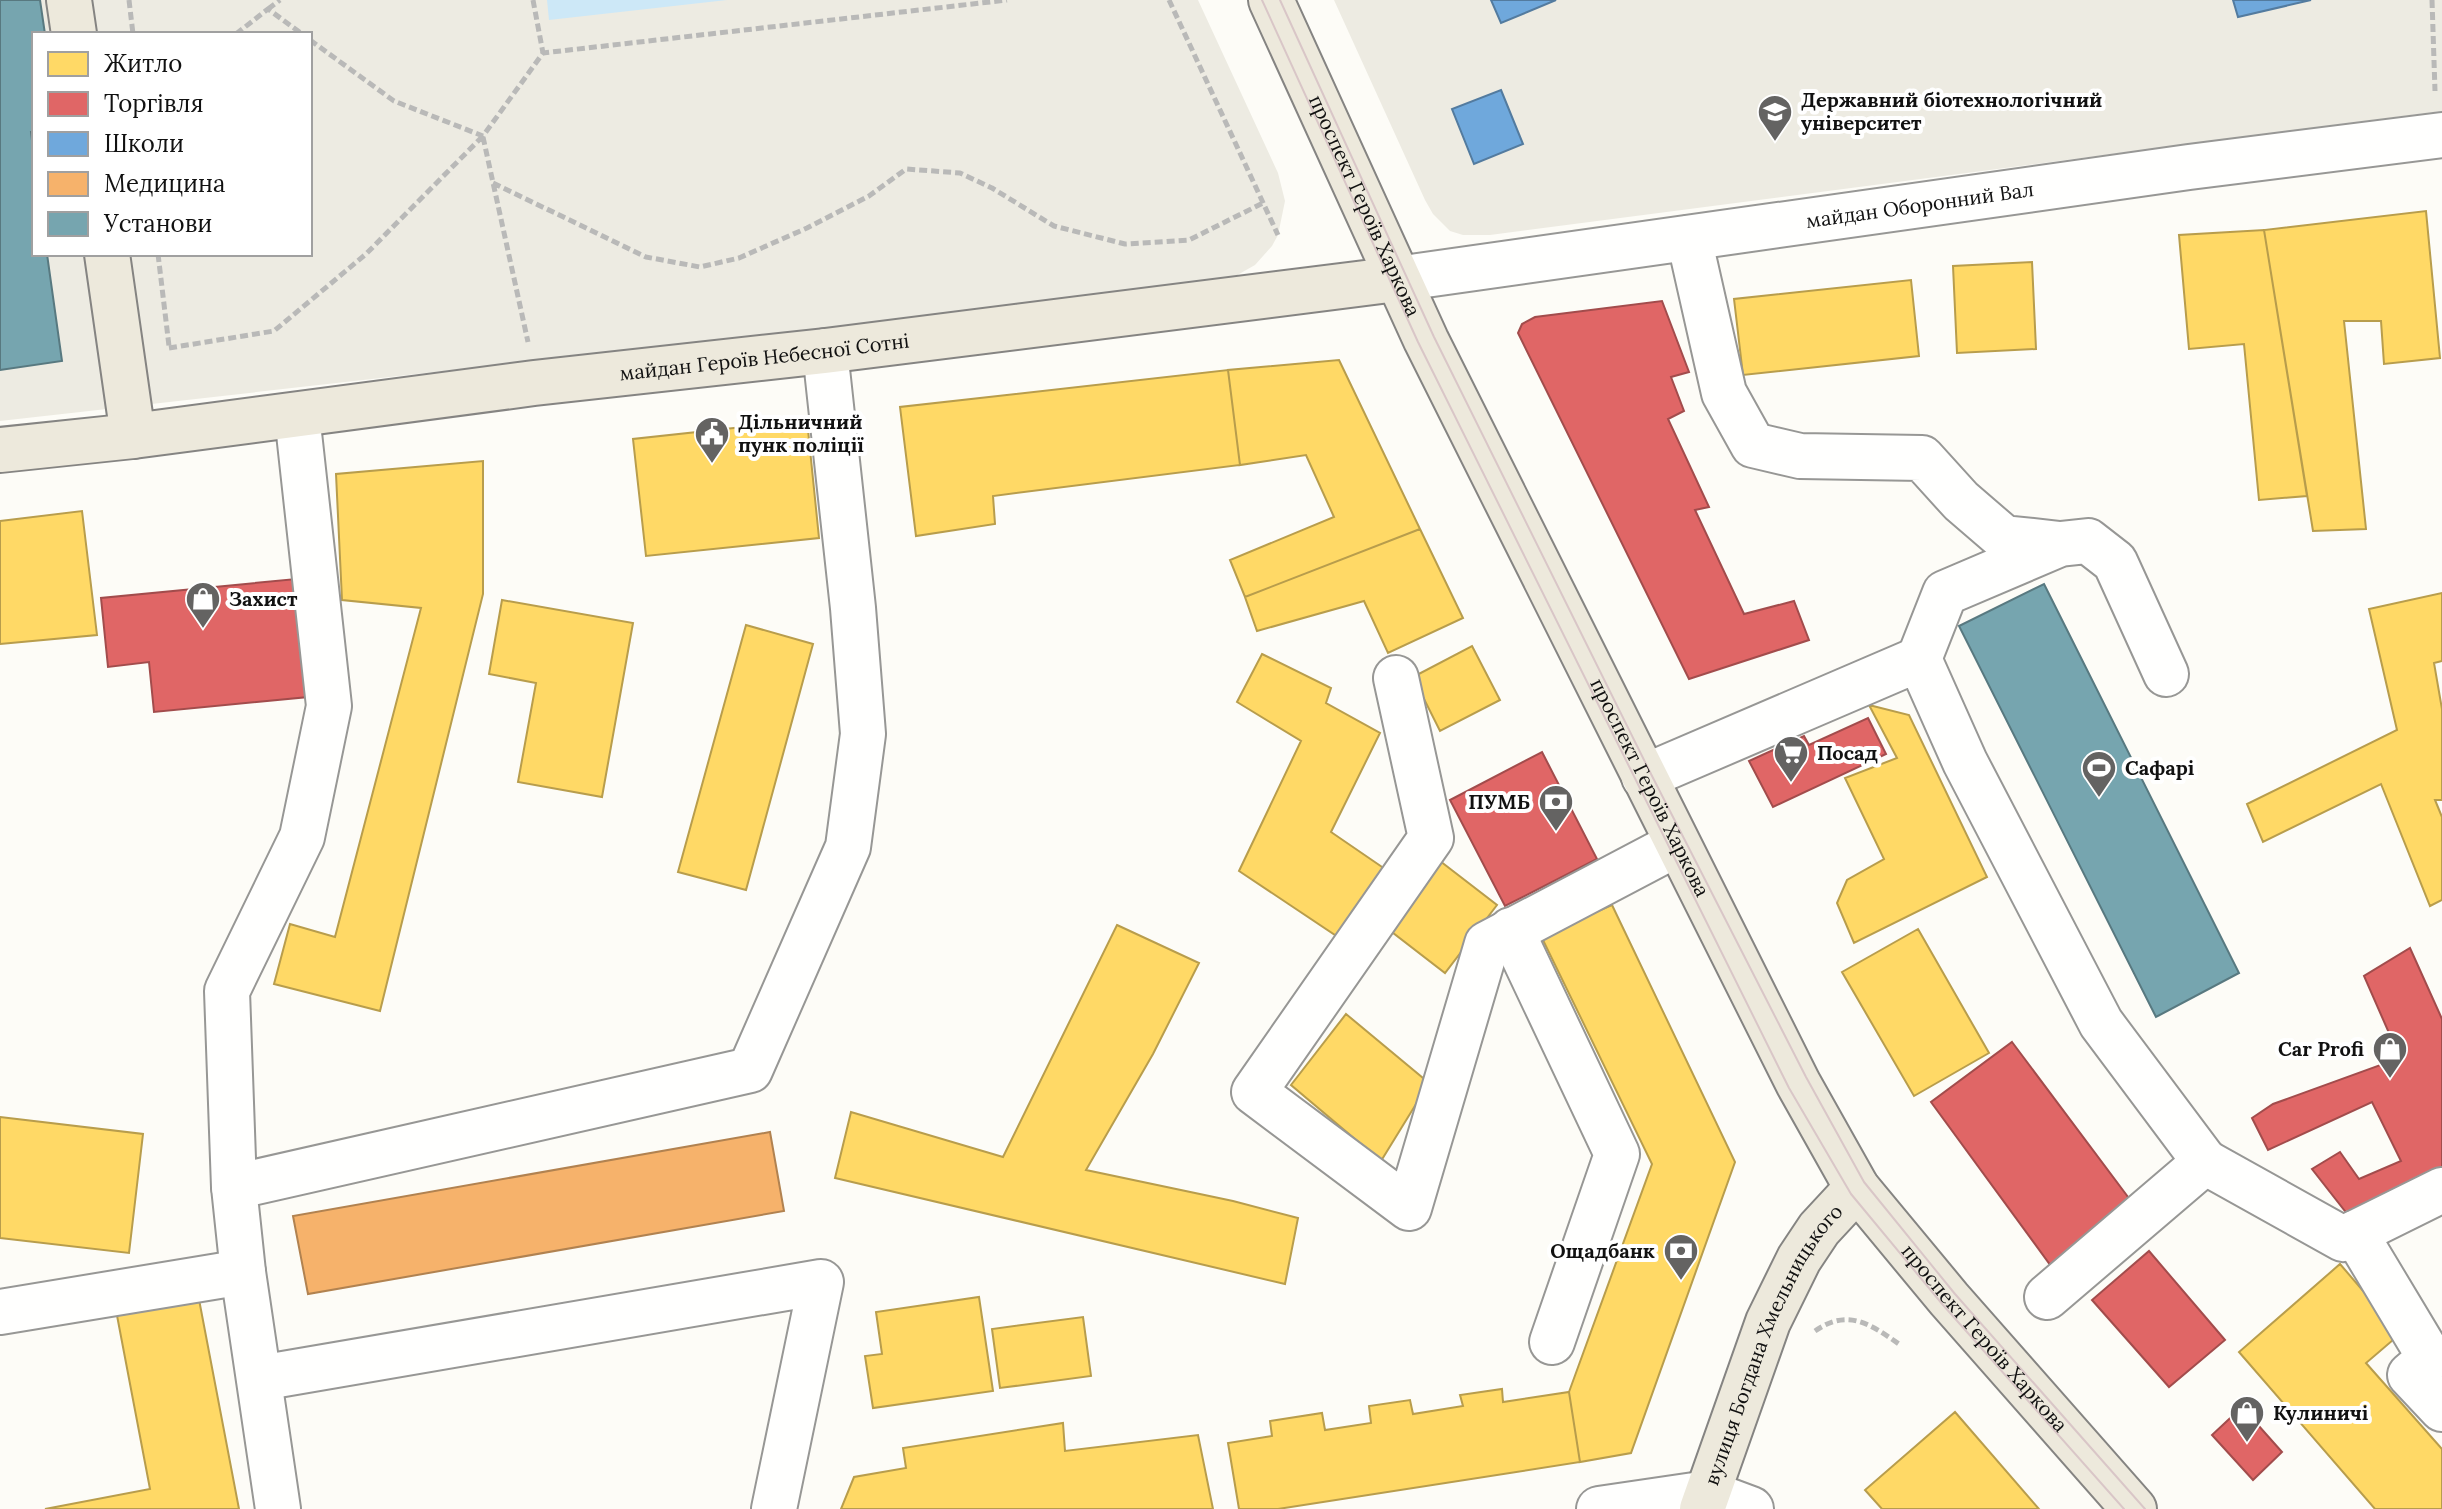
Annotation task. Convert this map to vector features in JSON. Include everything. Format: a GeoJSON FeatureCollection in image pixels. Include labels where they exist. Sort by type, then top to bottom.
{"type":"FeatureCollection","features":[{"type":"Feature","properties":{"kind":"main road"},"geometry":{"type":"LineString","coordinates":[[69,0],[74,32]]}},
{"type":"Feature","properties":{"kind":"main road","name":"проспект Героїв Харкова"},"geometry":{"type":"LineString","coordinates":[[1271,0],[1397,279],[1677,844],[1798,1083],[1857,1188],[1949,1299],[2134,1509]]}},
{"type":"Feature","properties":{"kind":"main road"},"geometry":{"type":"LineString","coordinates":[[107,256],[133,436]]}},
{"type":"Feature","properties":{"kind":"main road","name":"майдан Героїв Небесної Сотні"},"geometry":{"type":"LineString","coordinates":[[0,450],[1397,279]]}},
{"type":"Feature","properties":{"kind":"main road","name":"вулиця Богдана Хмельницького"},"geometry":{"type":"LineString","coordinates":[[1705,1501],[1768,1322],[1799,1259],[1819,1229],[1857,1188]]}},
{"type":"Feature","properties":{"kind":"street","name":"майдан Оборонний Вал"},"geometry":{"type":"LineString","coordinates":[[1397,279],[2189,167],[2439,136]]}},
{"type":"Feature","properties":{"kind":"street"},"geometry":{"type":"LineString","coordinates":[[1689,238],[1724,393],[1753,445],[1800,456],[1922,458],[1961,501],[2004,538],[2060,544],[2088,541],[2115,562],[2166,674]]}},
{"type":"Feature","properties":{"kind":"street"},"geometry":{"type":"LineString","coordinates":[[234,1187],[750,1070],[848,847],[863,734],[853,608],[825,351]]}},
{"type":"Feature","properties":{"kind":"street"},"geometry":{"type":"LineString","coordinates":[[278,1509],[243,1272],[234,1187],[227,991],[302,837],[329,706],[297,415]]}},
{"type":"Feature","properties":{"kind":"street"},"geometry":{"type":"LineString","coordinates":[[1644,777],[1919,659],[1945,593],[2060,544]]}},
{"type":"Feature","properties":{"kind":"street"},"geometry":{"type":"LineString","coordinates":[[1919,659],[1965,762],[2101,1023],[2205,1162],[2343,1239],[2442,1190]]}},
{"type":"Feature","properties":{"kind":"street"},"geometry":{"type":"LineString","coordinates":[[1396,678],[1431,838],[1254,1092],[1409,1208],[1487,944],[1677,844]]}},
{"type":"Feature","properties":{"kind":"street"},"geometry":{"type":"LineString","coordinates":[[1511,930],[1617,1154],[1552,1342]]}},
{"type":"Feature","properties":{"kind":"street"},"geometry":{"type":"LineString","coordinates":[[2047,1297],[2205,1162]]}},
{"type":"Feature","properties":{"kind":"street"},"geometry":{"type":"LineString","coordinates":[[2355,1233],[2430,1358],[2410,1375],[2442,1409]]}},
{"type":"Feature","properties":{"kind":"street"},"geometry":{"type":"LineString","coordinates":[[0,1312],[243,1272]]}},
{"type":"Feature","properties":{"kind":"street"},"geometry":{"type":"LineString","coordinates":[[260,1378],[821,1282],[774,1509]]}},
{"type":"Feature","properties":{"kind":"street"},"geometry":{"type":"LineString","coordinates":[[1599,1509],[1705,1501],[1751,1509]]}},
{"type":"Feature","properties":{"kind":"path"},"geometry":{"type":"LineString","coordinates":[[129,0],[133,32]]}},
{"type":"Feature","properties":{"kind":"path"},"geometry":{"type":"LineString","coordinates":[[239,32],[280,0]]}},
{"type":"Feature","properties":{"kind":"path"},"geometry":{"type":"LineString","coordinates":[[169,348],[274,331],[366,254],[483,136],[543,53],[533,0]]}},
{"type":"Feature","properties":{"kind":"path"},"geometry":{"type":"LineString","coordinates":[[942,0],[943,8]]}},
{"type":"Feature","properties":{"kind":"path"},"geometry":{"type":"LineString","coordinates":[[543,53],[1007,0]]}},
{"type":"Feature","properties":{"kind":"path"},"geometry":{"type":"LineString","coordinates":[[1169,0],[1278,235]]}},
{"type":"Feature","properties":{"kind":"path"},"geometry":{"type":"LineString","coordinates":[[2432,0],[2439,136]]}},
{"type":"Feature","properties":{"kind":"path"},"geometry":{"type":"LineString","coordinates":[[268,9],[299,32]]}},
{"type":"Feature","properties":{"kind":"path"},"geometry":{"type":"LineString","coordinates":[[312,41],[394,101],[483,136]]}},
{"type":"Feature","properties":{"kind":"path"},"geometry":{"type":"LineString","coordinates":[[483,136],[526,325],[534,383]]}},
{"type":"Feature","properties":{"kind":"path"},"geometry":{"type":"LineString","coordinates":[[493,183],[646,257],[700,267],[739,258],[807,228],[869,196],[906,169],[960,173],[992,188],[1054,226],[1125,244],[1189,240],[1263,203]]}},
{"type":"Feature","properties":{"kind":"path"},"geometry":{"type":"LineString","coordinates":[[1809,1335],[1828,1322],[1851,1319],[1872,1325],[1899,1344]]}},
{"type":"Feature","properties":{"kind":"shaded area"},"geometry":{"type":"Polygon","coordinates":[[[0,0],[1198,0],[1278,173],[1285,201],[1278,235],[1255,265],[1232,278],[1197,286],[0,421],[0,0]]]}},
{"type":"Feature","properties":{"kind":"shaded area","name":"Державний біотехнологічний університет"},"geometry":{"type":"Polygon","coordinates":[[[1334,0],[2442,0],[2442,111],[1490,235],[1463,235],[1450,231],[1433,214],[1425,200],[1334,0]]]}},
{"type":"Feature","properties":{"kind":"water"},"geometry":{"type":"Polygon","coordinates":[[[547,0],[727,0],[549,20],[547,0]]]}},
{"type":"Feature","properties":{"kind":"building: Житло"},"geometry":{"type":"Polygon","coordinates":[[[2426,211],[2440,358],[2384,364],[2381,321],[2344,321],[2366,529],[2313,531],[2264,230],[2426,211]]]}},
{"type":"Feature","properties":{"kind":"building: Житло"},"geometry":{"type":"Polygon","coordinates":[[[2264,230],[2307,496],[2259,500],[2244,344],[2189,349],[2179,235],[2264,230]]]}},
{"type":"Feature","properties":{"kind":"building: Житло"},"geometry":{"type":"Polygon","coordinates":[[[2032,262],[2036,349],[1957,353],[1953,266],[2032,262]]]}},
{"type":"Feature","properties":{"kind":"building: Житло"},"geometry":{"type":"Polygon","coordinates":[[[1911,280],[1919,356],[1743,375],[1734,299],[1911,280]]]}},
{"type":"Feature","properties":{"kind":"building: Житло"},"geometry":{"type":"Polygon","coordinates":[[[1339,360],[1420,529],[1245,597],[1230,560],[1334,517],[1306,455],[1240,465],[1228,370],[1339,360]]]}},
{"type":"Feature","properties":{"kind":"building: Житло"},"geometry":{"type":"Polygon","coordinates":[[[1228,370],[1240,465],[993,496],[995,524],[916,536],[900,407],[1228,370]]]}},
{"type":"Feature","properties":{"kind":"building: Житло"},"geometry":{"type":"Polygon","coordinates":[[[807,420],[819,538],[646,556],[633,439],[807,420]]]}},
{"type":"Feature","properties":{"kind":"building: Житло"},"geometry":{"type":"Polygon","coordinates":[[[483,461],[483,594],[380,1011],[274,984],[290,924],[335,937],[421,608],[342,600],[336,474],[483,461]]]}},
{"type":"Feature","properties":{"kind":"building: Житло"},"geometry":{"type":"Polygon","coordinates":[[[82,511],[97,635],[0,644],[0,521],[82,511]]]}},
{"type":"Feature","properties":{"kind":"building: Житло"},"geometry":{"type":"Polygon","coordinates":[[[1420,529],[1463,618],[1388,653],[1364,601],[1257,631],[1245,597],[1420,529]]]}},
{"type":"Feature","properties":{"kind":"building: Житло"},"geometry":{"type":"Polygon","coordinates":[[[2442,593],[2442,661],[2434,663],[2442,709],[2442,800],[2435,800],[2442,817],[2442,900],[2430,906],[2381,784],[2263,842],[2247,804],[2397,730],[2369,609],[2442,593]]]}},
{"type":"Feature","properties":{"kind":"building: Житло"},"geometry":{"type":"Polygon","coordinates":[[[502,600],[633,623],[602,797],[518,782],[536,683],[489,674],[502,600]]]}},
{"type":"Feature","properties":{"kind":"building: Житло"},"geometry":{"type":"Polygon","coordinates":[[[746,625],[813,644],[746,890],[678,872],[746,625]]]}},
{"type":"Feature","properties":{"kind":"building: Житло"},"geometry":{"type":"Polygon","coordinates":[[[1472,646],[1500,700],[1440,731],[1413,677],[1472,646]]]}},
{"type":"Feature","properties":{"kind":"building: Житло"},"geometry":{"type":"Polygon","coordinates":[[[1262,654],[1331,688],[1326,703],[1380,733],[1331,832],[1385,869],[1344,941],[1239,871],[1301,741],[1237,702],[1262,654]]]}},
{"type":"Feature","properties":{"kind":"building: Житло"},"geometry":{"type":"Polygon","coordinates":[[[1869,705],[1909,715],[1987,877],[1854,943],[1837,903],[1847,880],[1884,859],[1845,778],[1897,758],[1869,705]]]}},
{"type":"Feature","properties":{"kind":"building: Житло"},"geometry":{"type":"Polygon","coordinates":[[[1440,861],[1497,905],[1445,973],[1388,929],[1440,861]]]}},
{"type":"Feature","properties":{"kind":"building: Житло"},"geometry":{"type":"Polygon","coordinates":[[[1612,905],[1735,1162],[1631,1453],[1580,1462],[1569,1392],[1652,1164],[1541,936],[1612,905]]]}},
{"type":"Feature","properties":{"kind":"building: Житло"},"geometry":{"type":"Polygon","coordinates":[[[1117,925],[1199,963],[1153,1054],[1086,1170],[1298,1218],[1285,1284],[835,1178],[851,1112],[1003,1157],[1117,925]]]}},
{"type":"Feature","properties":{"kind":"building: Житло"},"geometry":{"type":"Polygon","coordinates":[[[1918,929],[1989,1053],[1914,1096],[1842,972],[1918,929]]]}},
{"type":"Feature","properties":{"kind":"building: Житло"},"geometry":{"type":"Polygon","coordinates":[[[1346,1014],[1429,1083],[1381,1161],[1291,1085],[1346,1014]]]}},
{"type":"Feature","properties":{"kind":"building: Житло"},"geometry":{"type":"Polygon","coordinates":[[[0,1117],[143,1134],[129,1253],[0,1238],[0,1117]]]}},
{"type":"Feature","properties":{"kind":"building: Житло"},"geometry":{"type":"Polygon","coordinates":[[[2340,1264],[2400,1334],[2366,1363],[2442,1449],[2442,1509],[2375,1509],[2239,1352],[2340,1264]]]}},
{"type":"Feature","properties":{"kind":"building: Житло"},"geometry":{"type":"Polygon","coordinates":[[[197,1289],[239,1509],[45,1509],[150,1489],[115,1305],[197,1289]]]}},
{"type":"Feature","properties":{"kind":"building: Житло"},"geometry":{"type":"Polygon","coordinates":[[[979,1297],[993,1391],[873,1408],[865,1356],[882,1354],[876,1312],[979,1297]]]}},
{"type":"Feature","properties":{"kind":"building: Житло"},"geometry":{"type":"Polygon","coordinates":[[[1083,1317],[1091,1376],[1000,1388],[992,1329],[1083,1317]]]}},
{"type":"Feature","properties":{"kind":"building: Житло"},"geometry":{"type":"Polygon","coordinates":[[[1502,1389],[1503,1402],[1569,1392],[1580,1462],[1278,1509],[1239,1509],[1228,1443],[1272,1436],[1270,1421],[1322,1413],[1325,1430],[1371,1423],[1369,1406],[1410,1400],[1413,1414],[1463,1406],[1460,1395],[1502,1389]]]}},
{"type":"Feature","properties":{"kind":"building: Житло"},"geometry":{"type":"Polygon","coordinates":[[[1955,1412],[2039,1509],[1882,1509],[1865,1490],[1955,1412]]]}},
{"type":"Feature","properties":{"kind":"building: Житло"},"geometry":{"type":"Polygon","coordinates":[[[1063,1423],[1065,1451],[1198,1435],[1213,1509],[841,1509],[854,1477],[906,1468],[903,1448],[1063,1423]]]}},
{"type":"Feature","properties":{"kind":"building: Торгівля"},"geometry":{"type":"Polygon","coordinates":[[[1662,301],[1689,372],[1671,377],[1684,411],[1668,419],[1709,507],[1695,510],[1744,614],[1794,601],[1809,640],[1689,679],[1518,333],[1522,324],[1535,317],[1662,301]]]}},
{"type":"Feature","properties":{"kind":"building: Торгівля","name":"Захист"},"geometry":{"type":"Polygon","coordinates":[[[296,579],[308,697],[154,712],[149,662],[108,667],[101,598],[296,579]]]}},
{"type":"Feature","properties":{"kind":"building: Торгівля","name":"Посад"},"geometry":{"type":"Polygon","coordinates":[[[1868,718],[1886,754],[1773,807],[1749,761],[1804,736],[1809,745],[1868,718]]]}},
{"type":"Feature","properties":{"kind":"building: Торгівля"},"geometry":{"type":"Polygon","coordinates":[[[1542,752],[1597,859],[1505,906],[1450,800],[1542,752]]]}},
{"type":"Feature","properties":{"kind":"building: Торгівля","name":"Car Profi"},"geometry":{"type":"Polygon","coordinates":[[[2410,948],[2442,1019],[2442,1180],[2352,1220],[2312,1169],[2340,1152],[2359,1179],[2401,1161],[2372,1102],[2268,1150],[2252,1118],[2273,1104],[2400,1058],[2364,976],[2410,948]]]}},
{"type":"Feature","properties":{"kind":"building: Торгівля"},"geometry":{"type":"Polygon","coordinates":[[[2012,1042],[2134,1205],[2051,1266],[1931,1102],[2012,1042]]]}},
{"type":"Feature","properties":{"kind":"building: Торгівля"},"geometry":{"type":"Polygon","coordinates":[[[2149,1251],[2225,1340],[2169,1387],[2092,1300],[2149,1251]]]}},
{"type":"Feature","properties":{"kind":"building: Торгівля","name":"Кулиничі"},"geometry":{"type":"Polygon","coordinates":[[[2242,1407],[2282,1452],[2253,1480],[2212,1435],[2242,1407]]]}},
{"type":"Feature","properties":{"kind":"building: Школи"},"geometry":{"type":"Polygon","coordinates":[[[1491,0],[1556,0],[1501,23],[1491,0]]]}},
{"type":"Feature","properties":{"kind":"building: Школи"},"geometry":{"type":"Polygon","coordinates":[[[2233,0],[2311,0],[2238,17],[2233,0]]]}},
{"type":"Feature","properties":{"kind":"building: Школи"},"geometry":{"type":"Polygon","coordinates":[[[2233,0],[2311,0],[2238,17],[2233,0]]]}},
{"type":"Feature","properties":{"kind":"building: Школи"},"geometry":{"type":"Polygon","coordinates":[[[1501,90],[1523,144],[1474,164],[1452,109],[1501,90]]]}},
{"type":"Feature","properties":{"kind":"building: Медицина"},"geometry":{"type":"Polygon","coordinates":[[[770,1132],[784,1211],[308,1294],[293,1216],[770,1132]]]}},
{"type":"Feature","properties":{"kind":"building: Установи"},"geometry":{"type":"Polygon","coordinates":[[[0,0],[40,0],[45,32],[32,32],[32,256],[47,256],[62,361],[0,370],[0,0]]]}},
{"type":"Feature","properties":{"kind":"building: Установи","name":"Сафарі"},"geometry":{"type":"Polygon","coordinates":[[[2044,584],[2239,973],[2156,1017],[1959,626],[2044,584]]]}},
{"type":"Feature","properties":{"kind":"tram line"},"geometry":{"type":"LineString","coordinates":[[1262,0],[1418,342],[1789,1088],[1851,1194],[1943,1305],[2124,1509]]}},
{"type":"Feature","properties":{"kind":"tram line"},"geometry":{"type":"LineString","coordinates":[[1280,0],[1434,337],[1651,774],[1806,1077],[1864,1182],[1955,1294],[2145,1509]]}},
{"type":"Feature","properties":{"kind":"place","name":"Державний біотехнологічний університет"},"geometry":{"type":"Point","coordinates":[1775,143]}},
{"type":"Feature","properties":{"kind":"place","name":"Дільничний пунк поліції"},"geometry":{"type":"Point","coordinates":[712,465]}},
{"type":"Feature","properties":{"kind":"place","name":"Захист"},"geometry":{"type":"Point","coordinates":[203,630]}},
{"type":"Feature","properties":{"kind":"place","name":"Посад"},"geometry":{"type":"Point","coordinates":[1791,784]}},
{"type":"Feature","properties":{"kind":"place","name":"Сафарі"},"geometry":{"type":"Point","coordinates":[2099,799]}},
{"type":"Feature","properties":{"kind":"place","name":"ПУМБ"},"geometry":{"type":"Point","coordinates":[1556,833]}},
{"type":"Feature","properties":{"kind":"place","name":"Car Profi"},"geometry":{"type":"Point","coordinates":[2390,1080]}},
{"type":"Feature","properties":{"kind":"place","name":"Ощадбанк"},"geometry":{"type":"Point","coordinates":[1681,1282]}},
{"type":"Feature","properties":{"kind":"place","name":"Кулиничі"},"geometry":{"type":"Point","coordinates":[2247,1444]}}]}
